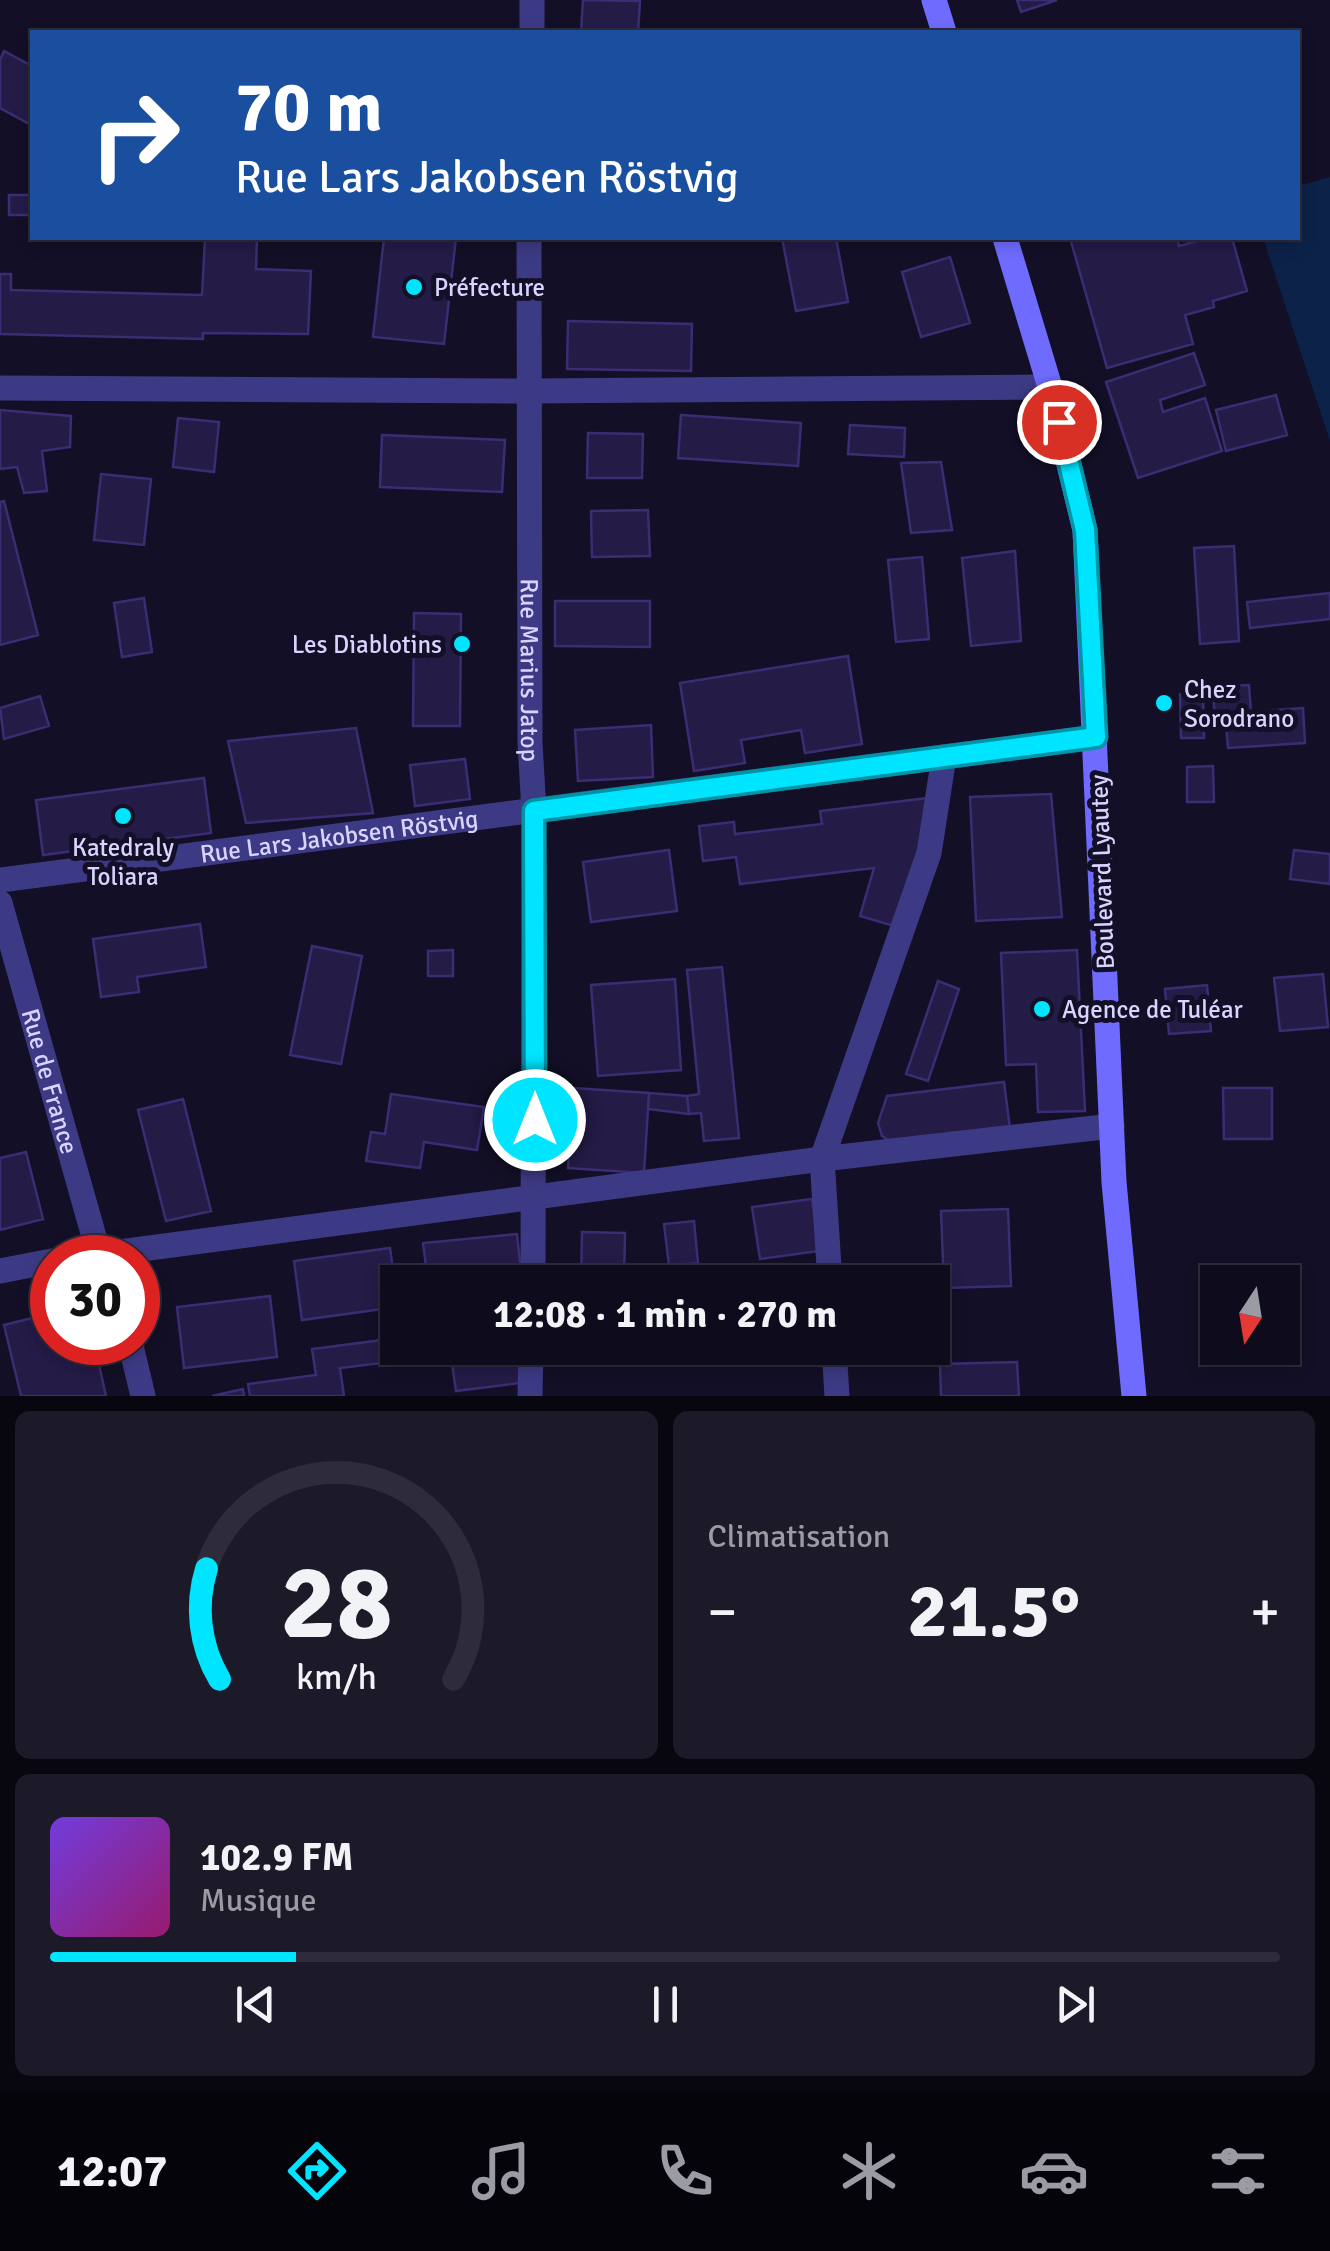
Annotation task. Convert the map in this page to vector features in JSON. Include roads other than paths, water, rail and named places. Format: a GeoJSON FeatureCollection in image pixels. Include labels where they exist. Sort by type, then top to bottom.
{"type":"FeatureCollection","features":[{"type":"Feature","properties":{"kind":"street"},"geometry":{"type":"LineString","coordinates":[[532,0],[532,30]]}},
{"type":"Feature","properties":{"kind":"street"},"geometry":{"type":"LineString","coordinates":[[934,0],[943,30]]}},
{"type":"Feature","properties":{"kind":"street","name":"Rue Marius Jatop"},"geometry":{"type":"LineString","coordinates":[[530,240],[534,1265]]}},
{"type":"Feature","properties":{"kind":"street","name":"Boulevard Lyautey"},"geometry":{"type":"LineString","coordinates":[[1007,240],[1050,387],[1085,530],[1112,1126],[1134,1396]]}},
{"type":"Feature","properties":{"kind":"street"},"geometry":{"type":"LineString","coordinates":[[0,388],[528,391],[1050,387]]}},
{"type":"Feature","properties":{"kind":"street","name":"Rue Lars Jakobsen Röstvig"},"geometry":{"type":"LineString","coordinates":[[0,880],[1096,737]]}},
{"type":"Feature","properties":{"kind":"street"},"geometry":{"type":"LineString","coordinates":[[829,1265],[822,1159],[929,853],[944,758]]}},
{"type":"Feature","properties":{"kind":"street","name":"Rue de France"},"geometry":{"type":"LineString","coordinates":[[0,903],[85,1235]]}},
{"type":"Feature","properties":{"kind":"street"},"geometry":{"type":"LineString","coordinates":[[160,1247],[822,1159],[1112,1126]]}},
{"type":"Feature","properties":{"kind":"street"},"geometry":{"type":"LineString","coordinates":[[0,1271],[30,1265]]}},
{"type":"Feature","properties":{"kind":"street"},"geometry":{"type":"LineString","coordinates":[[136,1365],[143,1396]]}},
{"type":"Feature","properties":{"kind":"street"},"geometry":{"type":"LineString","coordinates":[[530,1396],[531,1365]]}},
{"type":"Feature","properties":{"kind":"street"},"geometry":{"type":"LineString","coordinates":[[835,1365],[837,1396]]}},
{"type":"Feature","properties":{"kind":"water"},"geometry":{"type":"Polygon","coordinates":[[[1330,177],[1330,441],[1264,240],[1300,240],[1300,185],[1330,177]]]}},
{"type":"Feature","properties":{"kind":"place","name":"Préfecture"},"geometry":{"type":"Point","coordinates":[414,287]}},
{"type":"Feature","properties":{"kind":"place","name":"Les Diablotins"},"geometry":{"type":"Point","coordinates":[462,644]}},
{"type":"Feature","properties":{"kind":"place","name":"Chez Sorodrano"},"geometry":{"type":"Point","coordinates":[1164,703]}},
{"type":"Feature","properties":{"kind":"place","name":"Katedraly Toliara"},"geometry":{"type":"Point","coordinates":[123,816]}},
{"type":"Feature","properties":{"kind":"place","name":"Agence de Tuléar"},"geometry":{"type":"Point","coordinates":[1042,1009]}}]}
